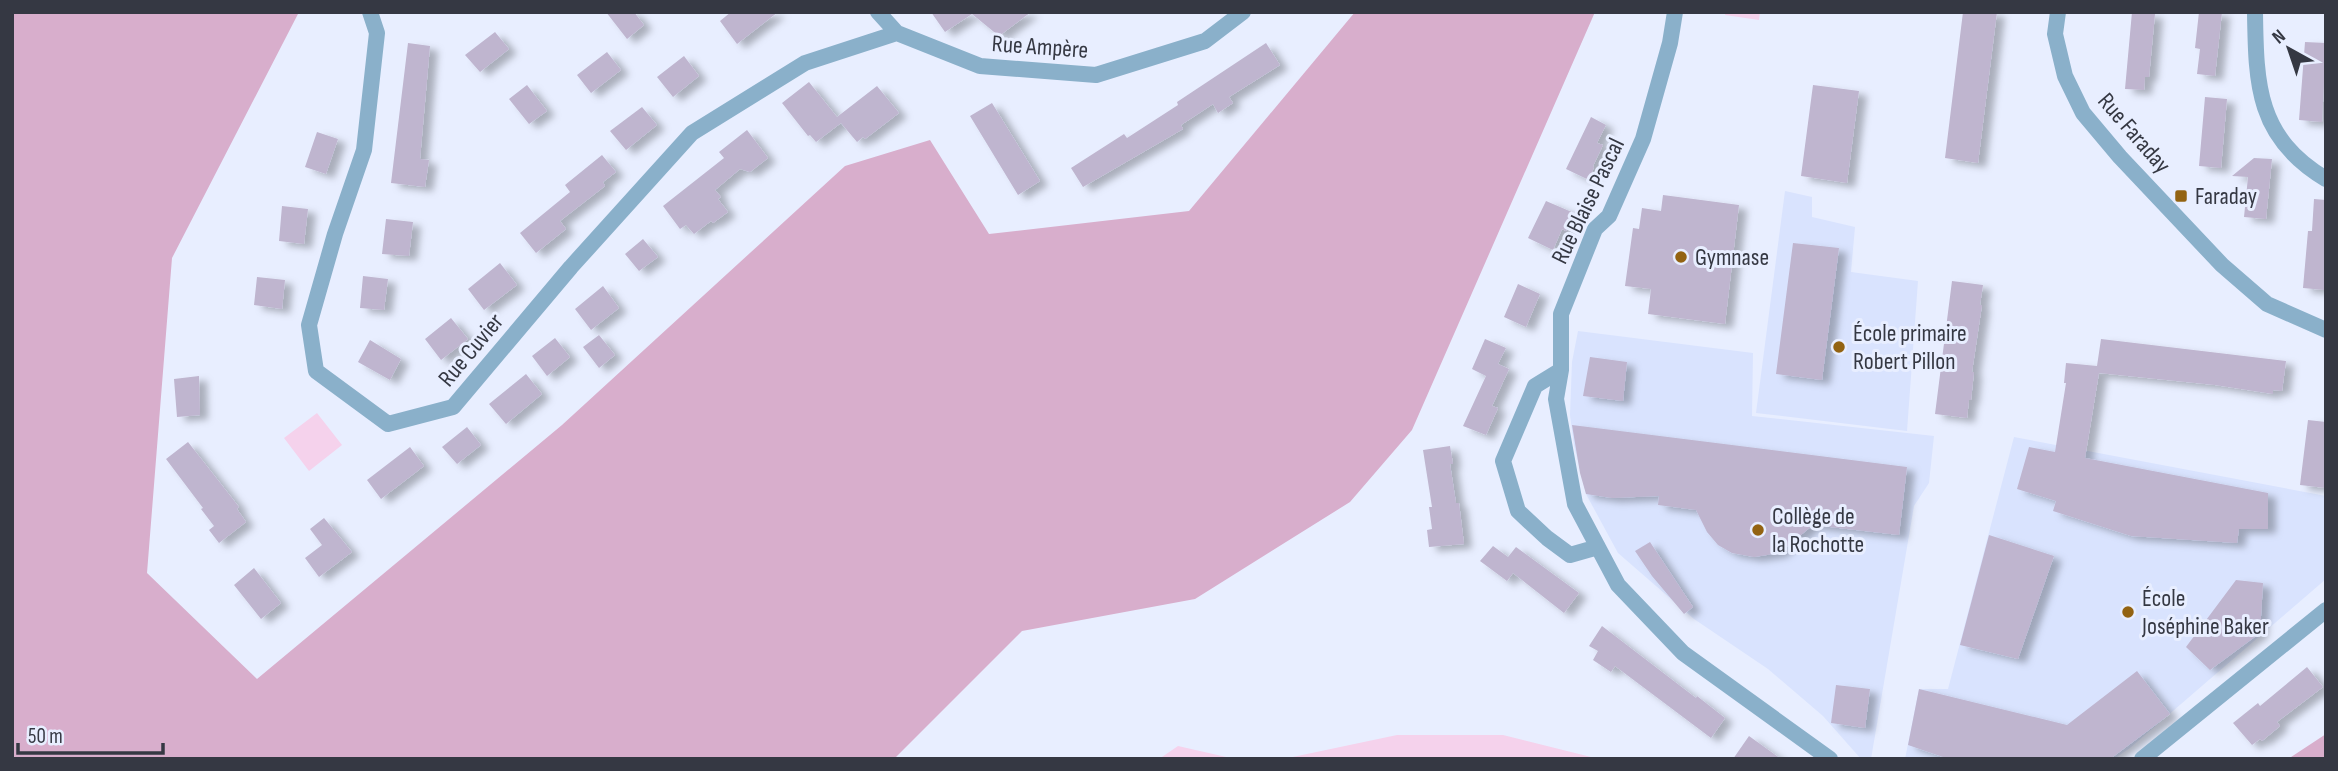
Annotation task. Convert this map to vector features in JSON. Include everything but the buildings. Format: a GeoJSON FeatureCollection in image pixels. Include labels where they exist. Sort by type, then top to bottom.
{"type":"FeatureCollection","features":[{"type":"Feature","properties":{"kind":"street","name":"Rue Cuvier"},"geometry":{"type":"LineString","coordinates":[[370,12],[377,33],[363,150],[335,233],[309,325],[316,371],[388,424],[453,407],[571,267],[692,133],[804,63],[897,33]]}},
{"type":"Feature","properties":{"kind":"street","name":"Rue Ampère"},"geometry":{"type":"LineString","coordinates":[[878,12],[897,33],[980,66],[1096,75],[1205,41],[1243,12]]}},
{"type":"Feature","properties":{"kind":"street","name":"Rue Blaise Pascal"},"geometry":{"type":"LineString","coordinates":[[1675,12],[1670,43],[1643,139],[1609,216],[1595,229],[1561,314],[1561,370],[1556,399],[1575,504],[1618,584],[1683,653],[1830,759]]}},
{"type":"Feature","properties":{"kind":"street","name":"Rue Faraday"},"geometry":{"type":"LineString","coordinates":[[2058,12],[2055,34],[2065,76],[2083,113],[2113,150],[2222,265],[2267,304],[2326,330]]}},
{"type":"Feature","properties":{"kind":"street"},"geometry":{"type":"LineString","coordinates":[[2255,12],[2256,60],[2261,101],[2278,138],[2313,171],[2326,179]]}},
{"type":"Feature","properties":{"kind":"street"},"geometry":{"type":"LineString","coordinates":[[1561,370],[1535,386],[1503,461],[1518,510],[1547,538],[1570,555],[1598,547]]}},
{"type":"Feature","properties":{"kind":"street"},"geometry":{"type":"LineString","coordinates":[[2142,759],[2326,610]]}},
{"type":"Feature","properties":{"kind":"shaded area"},"geometry":{"type":"Polygon","coordinates":[[[12,12],[299,12],[172,258],[147,573],[257,679],[562,425],[845,166],[930,140],[989,234],[1189,211],[1355,12],[1595,12],[1412,430],[1350,502],[1195,599],[1022,631],[894,759],[12,759],[12,12]]]}},
{"type":"Feature","properties":{"kind":"shaded area"},"geometry":{"type":"Polygon","coordinates":[[[1726,12],[1760,12],[1759,20],[1725,15],[1726,12]]]}},
{"type":"Feature","properties":{"kind":"shaded area","name":"École primaire Robert Pillon"},"geometry":{"type":"Polygon","coordinates":[[[1785,191],[1812,197],[1812,217],[1855,227],[1851,272],[1918,281],[1907,431],[1756,413],[1785,191]]]}},
{"type":"Feature","properties":{"kind":"shaded area","name":"Collège de la Rochotte"},"geometry":{"type":"Polygon","coordinates":[[[1578,331],[1753,353],[1752,416],[1934,436],[1929,483],[1914,506],[1871,759],[1861,759],[1823,716],[1768,669],[1694,619],[1618,553],[1586,494],[1574,445],[1570,415],[1572,362],[1578,331]]]}},
{"type":"Feature","properties":{"kind":"shaded area"},"geometry":{"type":"Polygon","coordinates":[[[317,413],[342,445],[309,471],[284,438],[317,413]]]}},
{"type":"Feature","properties":{"kind":"shaded area","name":"École Joséphine Baker"},"geometry":{"type":"Polygon","coordinates":[[[2014,437],[2326,496],[2326,579],[2114,759],[1905,759],[1919,689],[1948,689],[2014,437]]]}},
{"type":"Feature","properties":{"kind":"shaded area"},"geometry":{"type":"Polygon","coordinates":[[[2326,734],[2326,759],[2288,759],[2326,734]]]}},
{"type":"Feature","properties":{"kind":"shaded area"},"geometry":{"type":"Polygon","coordinates":[[[1397,735],[1503,735],[1599,759],[1269,759],[1288,758],[1397,735]]]}},
{"type":"Feature","properties":{"kind":"shaded area"},"geometry":{"type":"Polygon","coordinates":[[[1178,746],[1235,759],[1159,759],[1178,746]]]}},
{"type":"Feature","properties":{"kind":"place","name":"Faraday"},"geometry":{"type":"Point","coordinates":[2181,196]}},
{"type":"Feature","properties":{"kind":"place","name":"Gymnase"},"geometry":{"type":"Point","coordinates":[1681,257]}},
{"type":"Feature","properties":{"kind":"place","name":"École primaire Robert Pillon"},"geometry":{"type":"Point","coordinates":[1839,347]}},
{"type":"Feature","properties":{"kind":"place","name":"Collège de la Rochotte"},"geometry":{"type":"Point","coordinates":[1758,530]}},
{"type":"Feature","properties":{"kind":"place","name":"École Joséphine Baker"},"geometry":{"type":"Point","coordinates":[2128,612]}}]}
